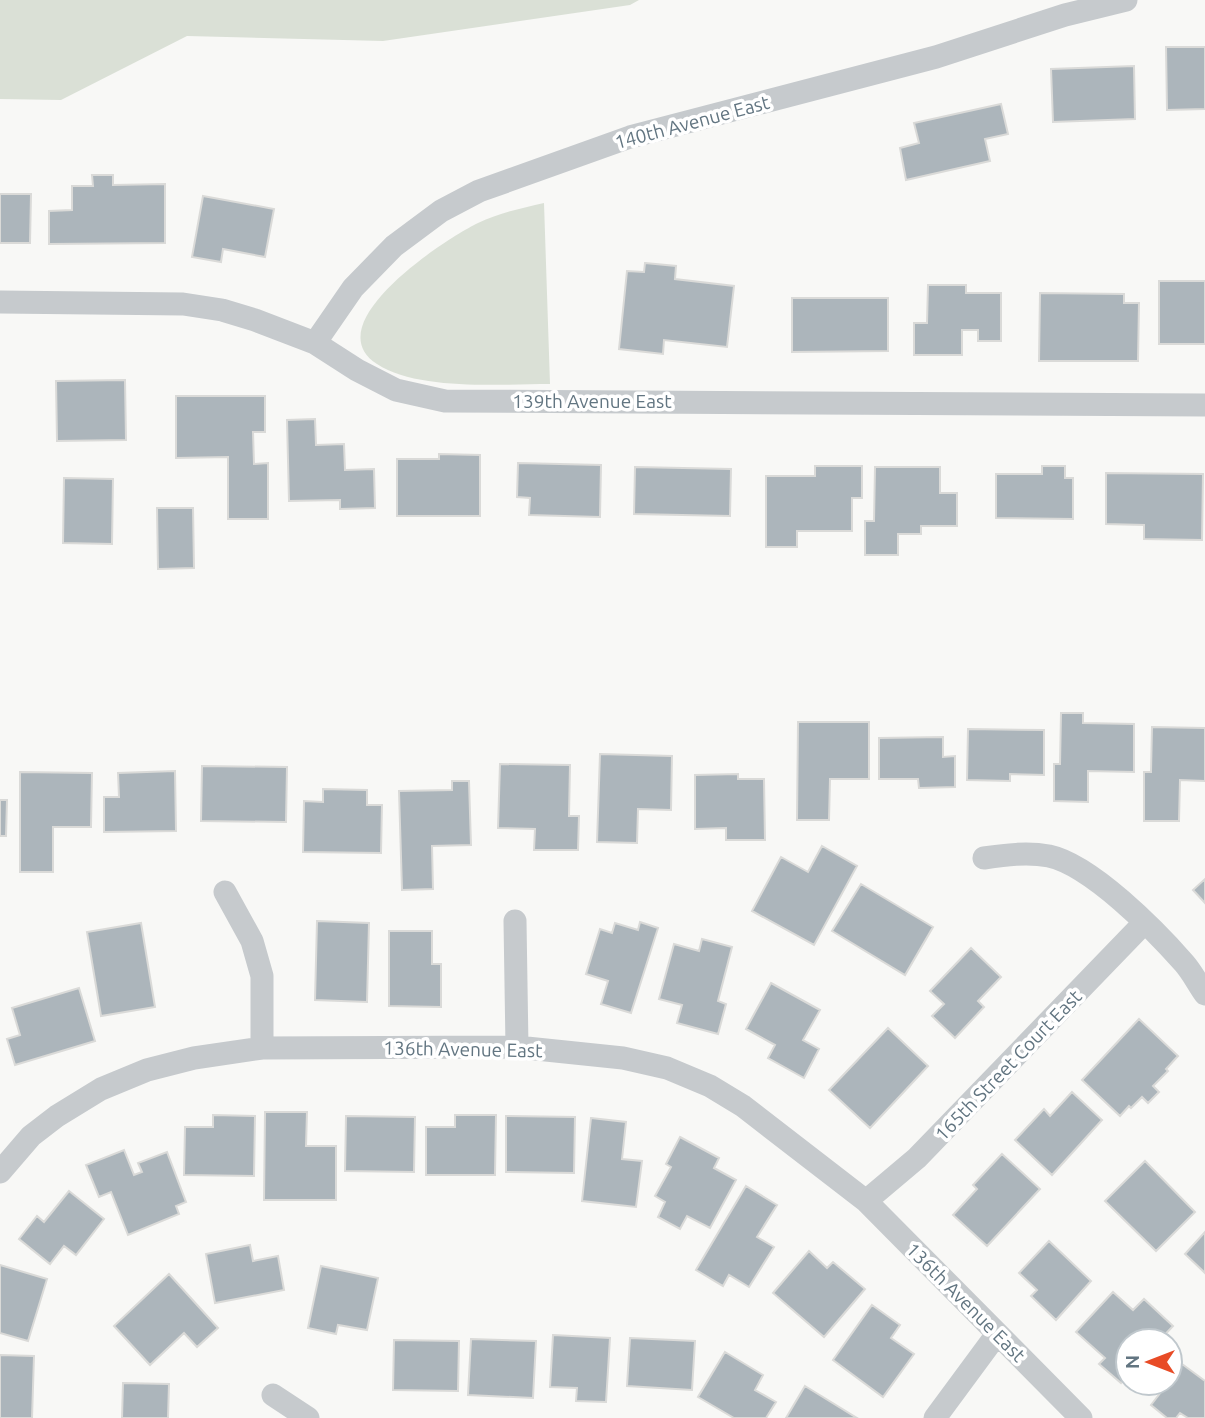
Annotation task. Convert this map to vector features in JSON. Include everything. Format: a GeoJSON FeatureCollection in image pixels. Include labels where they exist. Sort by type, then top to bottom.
{"type":"FeatureCollection","features":[{"type":"Feature","properties":{"kind":"street","name":"140th Avenue East"},"geometry":{"type":"LineString","coordinates":[[315,343],[353,288],[394,246],[441,211],[479,191],[630,138],[936,57],[1065,15],[1126,0]]}},
{"type":"Feature","properties":{"kind":"street","name":"139th Avenue East"},"geometry":{"type":"LineString","coordinates":[[0,302],[183,304],[222,310],[315,343],[357,370],[396,390],[445,401],[1205,405]]}},
{"type":"Feature","properties":{"kind":"street"},"geometry":{"type":"LineString","coordinates":[[984,858],[1011,853],[1050,857],[1087,872],[1185,964],[1205,994]]}},
{"type":"Feature","properties":{"kind":"street"},"geometry":{"type":"LineString","coordinates":[[225,892],[252,941],[262,976],[262,1048]]}},
{"type":"Feature","properties":{"kind":"street"},"geometry":{"type":"LineString","coordinates":[[515,921],[517,1047]]}},
{"type":"Feature","properties":{"kind":"street","name":"165th Street Court East"},"geometry":{"type":"LineString","coordinates":[[866,1201],[917,1158],[1144,923]]}},
{"type":"Feature","properties":{"kind":"street","name":"136th Avenue East"},"geometry":{"type":"LineString","coordinates":[[0,1172],[31,1136],[57,1116],[101,1089],[147,1070],[262,1048],[517,1047],[623,1058],[667,1068],[710,1086],[743,1106],[866,1201],[1081,1418]]}},
{"type":"Feature","properties":{"kind":"street"},"geometry":{"type":"LineString","coordinates":[[935,1418],[997,1334]]}},
{"type":"Feature","properties":{"kind":"street"},"geometry":{"type":"LineString","coordinates":[[273,1395],[308,1418]]}},
{"type":"Feature","properties":{"kind":"shaded area"},"geometry":{"type":"Polygon","coordinates":[[[0,0],[639,0],[630,5],[383,41],[187,36],[61,100],[0,99],[0,0]]]}},
{"type":"Feature","properties":{"kind":"shaded area"},"geometry":{"type":"Polygon","coordinates":[[[544,203],[550,384],[485,385],[414,379],[377,364],[362,347],[362,327],[373,306],[392,284],[415,264],[478,223],[544,203]]]}},
{"type":"Feature","properties":{"kind":"building"},"geometry":{"type":"Polygon","coordinates":[[[1166,47],[1205,47],[1205,109],[1167,110],[1166,47]]]}},
{"type":"Feature","properties":{"kind":"building"},"geometry":{"type":"Polygon","coordinates":[[[1134,66],[1135,119],[1053,122],[1051,69],[1134,66]]]}},
{"type":"Feature","properties":{"kind":"building"},"geometry":{"type":"Polygon","coordinates":[[[1001,104],[1008,134],[985,139],[990,161],[906,180],[900,148],[919,143],[914,123],[1001,104]]]}},
{"type":"Feature","properties":{"kind":"building"},"geometry":{"type":"Polygon","coordinates":[[[92,175],[113,175],[113,185],[165,184],[165,243],[49,244],[49,211],[72,210],[72,186],[93,186],[92,175]]]}},
{"type":"Feature","properties":{"kind":"building"},"geometry":{"type":"Polygon","coordinates":[[[0,194],[31,194],[30,243],[0,243],[0,194]]]}},
{"type":"Feature","properties":{"kind":"building"},"geometry":{"type":"Polygon","coordinates":[[[203,196],[274,209],[265,257],[223,249],[221,262],[192,257],[203,196]]]}},
{"type":"Feature","properties":{"kind":"building"},"geometry":{"type":"Polygon","coordinates":[[[645,263],[676,266],[675,279],[734,286],[727,347],[664,340],[663,354],[619,349],[627,271],[644,272],[645,263]]]}},
{"type":"Feature","properties":{"kind":"building"},"geometry":{"type":"Polygon","coordinates":[[[1159,281],[1205,281],[1205,344],[1159,344],[1159,281]]]}},
{"type":"Feature","properties":{"kind":"building"},"geometry":{"type":"Polygon","coordinates":[[[928,285],[966,285],[966,293],[1001,293],[1001,341],[978,341],[978,330],[962,330],[962,355],[914,355],[914,323],[927,323],[928,285]]]}},
{"type":"Feature","properties":{"kind":"building"},"geometry":{"type":"Polygon","coordinates":[[[1040,293],[1124,294],[1124,303],[1139,303],[1138,361],[1039,361],[1040,293]]]}},
{"type":"Feature","properties":{"kind":"building"},"geometry":{"type":"Polygon","coordinates":[[[792,298],[888,298],[888,351],[792,352],[792,298]]]}},
{"type":"Feature","properties":{"kind":"building"},"geometry":{"type":"Polygon","coordinates":[[[125,380],[126,440],[57,441],[56,381],[125,380]]]}},
{"type":"Feature","properties":{"kind":"building"},"geometry":{"type":"Polygon","coordinates":[[[176,396],[265,396],[265,432],[253,432],[254,464],[268,463],[268,519],[228,519],[228,457],[176,458],[176,396]]]}},
{"type":"Feature","properties":{"kind":"building"},"geometry":{"type":"Polygon","coordinates":[[[315,419],[316,445],[344,444],[345,470],[374,469],[375,508],[340,509],[340,500],[289,501],[287,420],[315,419]]]}},
{"type":"Feature","properties":{"kind":"building"},"geometry":{"type":"Polygon","coordinates":[[[439,454],[480,455],[480,516],[397,516],[397,459],[439,459],[439,454]]]}},
{"type":"Feature","properties":{"kind":"building"},"geometry":{"type":"Polygon","coordinates":[[[518,463],[601,465],[600,517],[529,515],[530,498],[517,497],[518,463]]]}},
{"type":"Feature","properties":{"kind":"building"},"geometry":{"type":"Polygon","coordinates":[[[815,466],[862,466],[862,498],[852,498],[852,531],[797,531],[797,547],[766,547],[766,476],[815,476],[815,466]]]}},
{"type":"Feature","properties":{"kind":"building"},"geometry":{"type":"Polygon","coordinates":[[[1042,466],[1065,466],[1065,478],[1073,478],[1073,519],[996,518],[996,474],[1042,474],[1042,466]]]}},
{"type":"Feature","properties":{"kind":"building"},"geometry":{"type":"Polygon","coordinates":[[[635,467],[731,469],[730,516],[634,514],[635,467]]]}},
{"type":"Feature","properties":{"kind":"building"},"geometry":{"type":"Polygon","coordinates":[[[875,467],[940,467],[940,493],[957,493],[957,526],[921,526],[921,534],[898,534],[898,555],[865,555],[865,521],[874,521],[875,467]]]}},
{"type":"Feature","properties":{"kind":"building"},"geometry":{"type":"Polygon","coordinates":[[[1106,473],[1203,474],[1202,540],[1144,539],[1144,525],[1106,524],[1106,473]]]}},
{"type":"Feature","properties":{"kind":"building"},"geometry":{"type":"Polygon","coordinates":[[[64,478],[113,479],[112,544],[63,543],[64,478]]]}},
{"type":"Feature","properties":{"kind":"building"},"geometry":{"type":"Polygon","coordinates":[[[157,508],[193,508],[194,568],[158,569],[157,508]]]}},
{"type":"Feature","properties":{"kind":"building"},"geometry":{"type":"Polygon","coordinates":[[[1061,713],[1083,713],[1083,723],[1134,724],[1134,772],[1088,771],[1088,802],[1054,801],[1054,764],[1060,764],[1061,713]]]}},
{"type":"Feature","properties":{"kind":"building"},"geometry":{"type":"Polygon","coordinates":[[[798,722],[869,722],[869,779],[830,779],[829,820],[797,820],[798,722]]]}},
{"type":"Feature","properties":{"kind":"building"},"geometry":{"type":"Polygon","coordinates":[[[1152,727],[1205,728],[1205,781],[1180,780],[1179,821],[1144,821],[1144,772],[1151,772],[1152,727]]]}},
{"type":"Feature","properties":{"kind":"building"},"geometry":{"type":"Polygon","coordinates":[[[968,729],[1044,730],[1044,775],[1010,774],[1010,781],[967,780],[968,729]]]}},
{"type":"Feature","properties":{"kind":"building"},"geometry":{"type":"Polygon","coordinates":[[[943,737],[943,757],[955,756],[955,787],[919,788],[918,779],[879,779],[879,738],[943,737]]]}},
{"type":"Feature","properties":{"kind":"building"},"geometry":{"type":"Polygon","coordinates":[[[600,754],[672,756],[671,810],[638,809],[637,843],[597,842],[600,754]]]}},
{"type":"Feature","properties":{"kind":"building"},"geometry":{"type":"Polygon","coordinates":[[[500,764],[570,765],[569,816],[579,816],[578,850],[534,850],[535,829],[498,828],[500,764]]]}},
{"type":"Feature","properties":{"kind":"building"},"geometry":{"type":"Polygon","coordinates":[[[202,766],[287,767],[286,822],[201,821],[202,766]]]}},
{"type":"Feature","properties":{"kind":"building"},"geometry":{"type":"Polygon","coordinates":[[[175,771],[176,831],[104,832],[104,797],[119,797],[118,773],[175,771]]]}},
{"type":"Feature","properties":{"kind":"building"},"geometry":{"type":"Polygon","coordinates":[[[20,772],[92,773],[91,827],[53,827],[53,872],[20,872],[20,772]]]}},
{"type":"Feature","properties":{"kind":"building"},"geometry":{"type":"Polygon","coordinates":[[[738,774],[738,779],[764,779],[765,840],[726,840],[726,828],[695,829],[695,775],[738,774]]]}},
{"type":"Feature","properties":{"kind":"building"},"geometry":{"type":"Polygon","coordinates":[[[452,781],[469,781],[471,845],[432,846],[433,889],[402,890],[399,791],[452,790],[452,781]]]}},
{"type":"Feature","properties":{"kind":"building"},"geometry":{"type":"Polygon","coordinates":[[[323,789],[367,790],[367,805],[382,805],[381,853],[303,852],[304,801],[323,802],[323,789]]]}},
{"type":"Feature","properties":{"kind":"building"},"geometry":{"type":"Polygon","coordinates":[[[0,800],[7,800],[6,836],[0,836],[0,800]]]}},
{"type":"Feature","properties":{"kind":"building"},"geometry":{"type":"Polygon","coordinates":[[[822,846],[857,866],[814,945],[752,911],[781,857],[808,872],[822,846]]]}},
{"type":"Feature","properties":{"kind":"building"},"geometry":{"type":"Polygon","coordinates":[[[1205,879],[1205,903],[1193,890],[1205,879]]]}},
{"type":"Feature","properties":{"kind":"building"},"geometry":{"type":"Polygon","coordinates":[[[861,884],[933,927],[905,975],[832,931],[861,884]]]}},
{"type":"Feature","properties":{"kind":"building"},"geometry":{"type":"Polygon","coordinates":[[[317,921],[369,923],[367,1002],[315,1000],[317,921]]]}},
{"type":"Feature","properties":{"kind":"building"},"geometry":{"type":"Polygon","coordinates":[[[640,922],[658,928],[631,1013],[601,1004],[608,981],[586,974],[600,929],[612,933],[615,923],[638,930],[640,922]]]}},
{"type":"Feature","properties":{"kind":"building"},"geometry":{"type":"Polygon","coordinates":[[[141,923],[155,1007],[101,1016],[87,932],[141,923]]]}},
{"type":"Feature","properties":{"kind":"building"},"geometry":{"type":"Polygon","coordinates":[[[389,931],[432,931],[432,964],[441,964],[441,1007],[389,1006],[389,931]]]}},
{"type":"Feature","properties":{"kind":"building"},"geometry":{"type":"Polygon","coordinates":[[[702,939],[732,947],[718,1001],[726,1004],[718,1034],[677,1023],[682,1005],[659,999],[674,944],[699,951],[702,939]]]}},
{"type":"Feature","properties":{"kind":"building"},"geometry":{"type":"Polygon","coordinates":[[[971,948],[1001,977],[978,1001],[984,1007],[955,1038],[932,1016],[944,1004],[930,991],[971,948]]]}},
{"type":"Feature","properties":{"kind":"building"},"geometry":{"type":"Polygon","coordinates":[[[771,983],[820,1010],[803,1040],[819,1049],[804,1078],[768,1058],[775,1045],[746,1029],[771,983]]]}},
{"type":"Feature","properties":{"kind":"building"},"geometry":{"type":"Polygon","coordinates":[[[79,988],[95,1041],[15,1065],[7,1039],[20,1035],[12,1008],[79,988]]]}},
{"type":"Feature","properties":{"kind":"building"},"geometry":{"type":"Polygon","coordinates":[[[1139,1019],[1178,1056],[1153,1086],[1159,1092],[1148,1103],[1142,1097],[1120,1116],[1082,1080],[1139,1019]]]}},
{"type":"Feature","properties":{"kind":"building"},"geometry":{"type":"Polygon","coordinates":[[[888,1028],[928,1066],[870,1128],[829,1090],[888,1028]]]}},
{"type":"Feature","properties":{"kind":"building"},"geometry":{"type":"Polygon","coordinates":[[[1072,1092],[1102,1120],[1052,1175],[1015,1140],[1044,1109],[1050,1116],[1072,1092]]]}},
{"type":"Feature","properties":{"kind":"building"},"geometry":{"type":"Polygon","coordinates":[[[265,1112],[307,1112],[306,1146],[336,1146],[336,1200],[264,1200],[265,1112]]]}},
{"type":"Feature","properties":{"kind":"building"},"geometry":{"type":"Polygon","coordinates":[[[213,1115],[255,1116],[254,1176],[184,1175],[185,1127],[213,1127],[213,1115]]]}},
{"type":"Feature","properties":{"kind":"building"},"geometry":{"type":"Polygon","coordinates":[[[455,1115],[496,1115],[495,1175],[426,1175],[426,1127],[455,1127],[455,1115]]]}},
{"type":"Feature","properties":{"kind":"building"},"geometry":{"type":"Polygon","coordinates":[[[346,1116],[415,1117],[414,1172],[345,1171],[346,1116]]]}},
{"type":"Feature","properties":{"kind":"building"},"geometry":{"type":"Polygon","coordinates":[[[506,1116],[575,1117],[574,1173],[506,1172],[506,1116]]]}},
{"type":"Feature","properties":{"kind":"building"},"geometry":{"type":"Polygon","coordinates":[[[591,1118],[626,1122],[622,1159],[642,1161],[636,1207],[582,1201],[591,1118]]]}},
{"type":"Feature","properties":{"kind":"building"},"geometry":{"type":"Polygon","coordinates":[[[680,1137],[719,1158],[714,1168],[736,1180],[710,1228],[687,1216],[680,1229],[658,1217],[665,1202],[655,1196],[671,1167],[666,1164],[680,1137]]]}},
{"type":"Feature","properties":{"kind":"building"},"geometry":{"type":"Polygon","coordinates":[[[124,1150],[134,1175],[142,1172],[138,1163],[167,1152],[186,1202],[176,1206],[179,1214],[128,1235],[111,1192],[99,1197],[86,1165],[124,1150]]]}},
{"type":"Feature","properties":{"kind":"building"},"geometry":{"type":"Polygon","coordinates":[[[1002,1154],[1040,1189],[987,1246],[953,1215],[977,1189],[973,1185],[1002,1154]]]}},
{"type":"Feature","properties":{"kind":"building"},"geometry":{"type":"Polygon","coordinates":[[[1145,1161],[1195,1212],[1156,1251],[1105,1201],[1145,1161]]]}},
{"type":"Feature","properties":{"kind":"building"},"geometry":{"type":"Polygon","coordinates":[[[746,1186],[777,1205],[757,1237],[774,1247],[749,1287],[729,1275],[723,1286],[696,1270],[746,1186]]]}},
{"type":"Feature","properties":{"kind":"building"},"geometry":{"type":"Polygon","coordinates":[[[69,1191],[104,1219],[76,1255],[64,1246],[50,1264],[19,1239],[37,1216],[44,1222],[69,1191]]]}},
{"type":"Feature","properties":{"kind":"building"},"geometry":{"type":"Polygon","coordinates":[[[1205,1232],[1205,1273],[1185,1254],[1205,1232]]]}},
{"type":"Feature","properties":{"kind":"building"},"geometry":{"type":"Polygon","coordinates":[[[1049,1241],[1091,1281],[1056,1320],[1031,1296],[1037,1290],[1019,1273],[1049,1241]]]}},
{"type":"Feature","properties":{"kind":"building"},"geometry":{"type":"Polygon","coordinates":[[[250,1245],[253,1261],[278,1256],[284,1290],[215,1303],[206,1254],[250,1245]]]}},
{"type":"Feature","properties":{"kind":"building"},"geometry":{"type":"Polygon","coordinates":[[[809,1251],[827,1268],[833,1262],[865,1289],[824,1337],[773,1293],[809,1251]]]}},
{"type":"Feature","properties":{"kind":"building"},"geometry":{"type":"Polygon","coordinates":[[[0,1265],[47,1279],[28,1341],[0,1333],[0,1265]]]}},
{"type":"Feature","properties":{"kind":"building"},"geometry":{"type":"Polygon","coordinates":[[[321,1266],[378,1278],[367,1330],[338,1325],[336,1334],[308,1328],[321,1266]]]}},
{"type":"Feature","properties":{"kind":"building"},"geometry":{"type":"Polygon","coordinates":[[[169,1274],[218,1328],[197,1347],[184,1333],[150,1365],[114,1326],[169,1274]]]}},
{"type":"Feature","properties":{"kind":"building"},"geometry":{"type":"Polygon","coordinates":[[[1113,1292],[1133,1310],[1144,1299],[1173,1326],[1114,1327],[1114,1377],[1099,1364],[1105,1358],[1076,1332],[1113,1292]]]}},
{"type":"Feature","properties":{"kind":"building"},"geometry":{"type":"Polygon","coordinates":[[[872,1305],[900,1325],[891,1338],[914,1354],[883,1397],[833,1360],[872,1305]]]}},
{"type":"Feature","properties":{"kind":"building"},"geometry":{"type":"Polygon","coordinates":[[[553,1335],[610,1338],[606,1402],[576,1401],[577,1388],[550,1387],[553,1335]]]}},
{"type":"Feature","properties":{"kind":"building"},"geometry":{"type":"Polygon","coordinates":[[[630,1338],[695,1341],[692,1390],[627,1386],[630,1338]]]}},
{"type":"Feature","properties":{"kind":"building"},"geometry":{"type":"Polygon","coordinates":[[[471,1339],[536,1341],[533,1398],[468,1395],[471,1339]]]}},
{"type":"Feature","properties":{"kind":"building"},"geometry":{"type":"Polygon","coordinates":[[[394,1340],[459,1341],[458,1391],[393,1390],[394,1340]]]}},
{"type":"Feature","properties":{"kind":"building"},"geometry":{"type":"Polygon","coordinates":[[[725,1352],[763,1375],[755,1390],[776,1402],[766,1418],[734,1418],[698,1397],[725,1352]]]}},
{"type":"Feature","properties":{"kind":"building"},"geometry":{"type":"Polygon","coordinates":[[[0,1355],[34,1356],[32,1418],[0,1418],[0,1355]]]}},
{"type":"Feature","properties":{"kind":"building"},"geometry":{"type":"Polygon","coordinates":[[[1184,1365],[1205,1381],[1205,1418],[1188,1418],[1180,1413],[1176,1418],[1167,1418],[1151,1405],[1157,1397],[1184,1397],[1184,1365]]]}},
{"type":"Feature","properties":{"kind":"building"},"geometry":{"type":"Polygon","coordinates":[[[123,1383],[169,1384],[168,1418],[122,1418],[123,1383]]]}},
{"type":"Feature","properties":{"kind":"building"},"geometry":{"type":"Polygon","coordinates":[[[805,1386],[857,1418],[786,1418],[805,1386]]]}}]}
